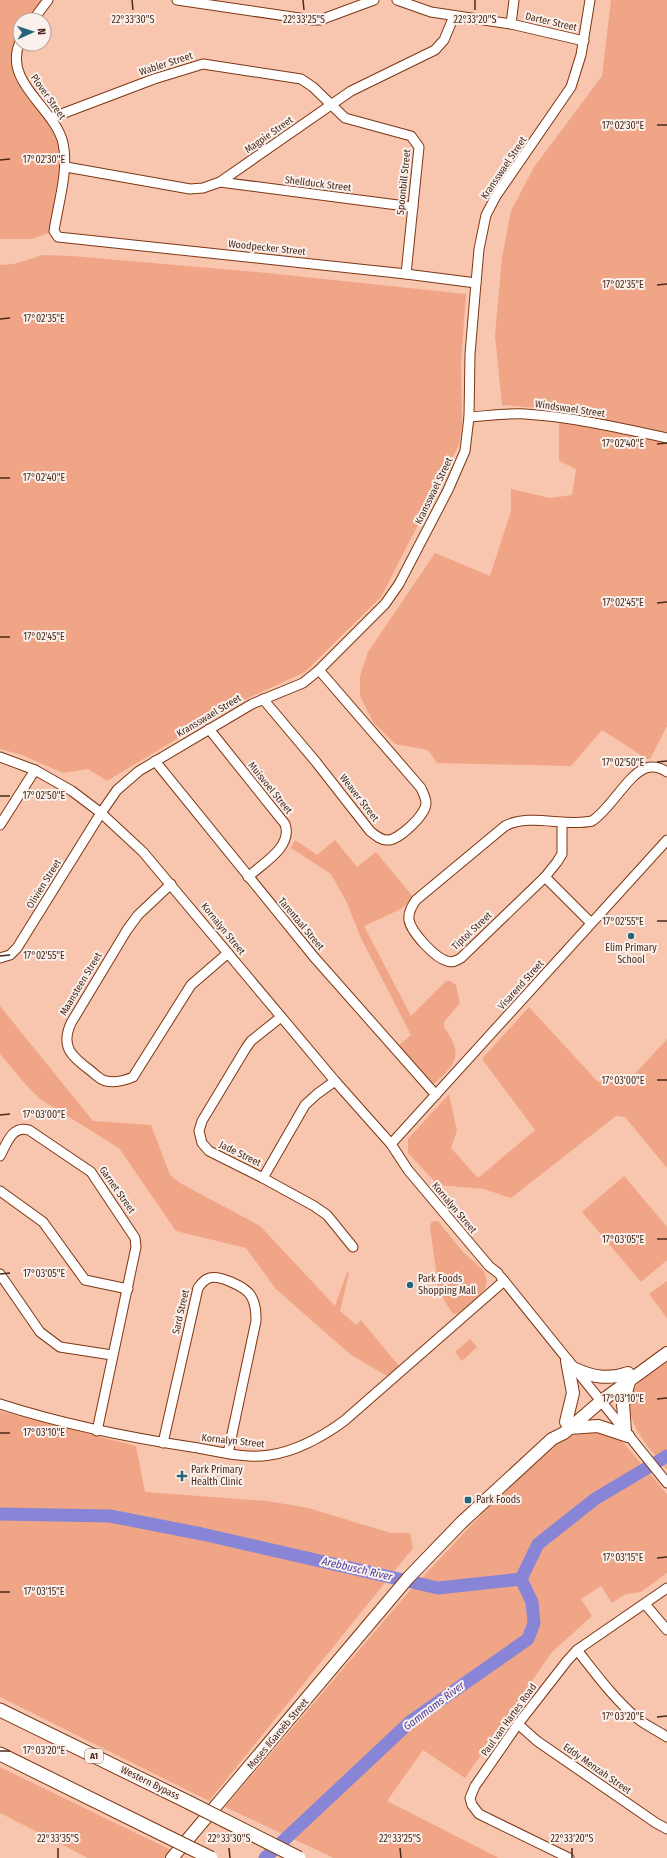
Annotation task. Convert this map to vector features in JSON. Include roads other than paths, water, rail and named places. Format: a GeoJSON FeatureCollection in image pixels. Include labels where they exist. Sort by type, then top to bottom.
{"type":"FeatureCollection","features":[{"type":"Feature","properties":{"kind":"highway","name":"Western Bypass"},"geometry":{"type":"LineString","coordinates":[[0,1710],[299,1858]]}},
{"type":"Feature","properties":{"kind":"highway"},"geometry":{"type":"LineString","coordinates":[[0,1754],[211,1858]]}},
{"type":"Feature","properties":{"kind":"main road"},"geometry":{"type":"LineString","coordinates":[[567,1426],[598,1426],[626,1434],[623,1403],[629,1378],[667,1346]]}},
{"type":"Feature","properties":{"kind":"main road"},"geometry":{"type":"LineString","coordinates":[[567,1426],[598,1399],[667,1353]]}},
{"type":"Feature","properties":{"kind":"main road"},"geometry":{"type":"LineString","coordinates":[[570,1364],[586,1374],[601,1377],[629,1378]]}},
{"type":"Feature","properties":{"kind":"main road"},"geometry":{"type":"LineString","coordinates":[[567,1426],[573,1393],[570,1364]]}},
{"type":"Feature","properties":{"kind":"main road","name":"Moses ǁGaroëb Street"},"geometry":{"type":"LineString","coordinates":[[172,1858],[408,1578],[461,1523],[567,1426]]}},
{"type":"Feature","properties":{"kind":"street"},"geometry":{"type":"LineString","coordinates":[[39,12],[48,0]]}},
{"type":"Feature","properties":{"kind":"street"},"geometry":{"type":"LineString","coordinates":[[177,0],[313,20],[320,20],[374,0]]}},
{"type":"Feature","properties":{"kind":"street","name":"Darter Street"},"geometry":{"type":"LineString","coordinates":[[397,0],[431,12],[511,24],[584,41]]}},
{"type":"Feature","properties":{"kind":"street"},"geometry":{"type":"LineString","coordinates":[[511,24],[514,0]]}},
{"type":"Feature","properties":{"kind":"street","name":"Kransswael Street"},"geometry":{"type":"LineString","coordinates":[[101,813],[117,790],[139,771],[252,704],[303,683],[319,670],[372,618],[385,604],[399,584],[448,490],[465,451],[469,417],[470,354],[479,249],[486,216],[496,196],[518,162],[541,132],[570,87],[584,41],[590,0]]}},
{"type":"Feature","properties":{"kind":"street","name":"Magpie Street"},"geometry":{"type":"LineString","coordinates":[[66,167],[190,189],[203,188],[220,182],[351,91],[441,46],[454,16]]}},
{"type":"Feature","properties":{"kind":"street","name":"Plover Street"},"geometry":{"type":"LineString","coordinates":[[18,52],[17,57],[20,77],[51,118],[63,142],[66,167],[54,231],[56,235]]}},
{"type":"Feature","properties":{"kind":"street","name":"Wabler Street"},"geometry":{"type":"LineString","coordinates":[[51,118],[154,79],[203,64],[300,79],[313,87],[332,104]]}},
{"type":"Feature","properties":{"kind":"street","name":"Spoonbill Street"},"geometry":{"type":"LineString","coordinates":[[332,104],[344,118],[411,136],[419,147],[406,274]]}},
{"type":"Feature","properties":{"kind":"street","name":"Shellduck Street"},"geometry":{"type":"LineString","coordinates":[[220,182],[413,207]]}},
{"type":"Feature","properties":{"kind":"street","name":"Woodpecker Street"},"geometry":{"type":"LineString","coordinates":[[56,235],[60,238],[406,274],[476,283]]}},
{"type":"Feature","properties":{"kind":"street","name":"Windswael Street"},"geometry":{"type":"LineString","coordinates":[[469,417],[508,414],[538,415],[591,423],[667,438]]}},
{"type":"Feature","properties":{"kind":"street","name":"Weaver Street"},"geometry":{"type":"LineString","coordinates":[[263,699],[316,762],[370,831],[379,838],[387,840],[395,837],[415,822],[424,811],[426,803],[425,795],[421,788],[319,670]]}},
{"type":"Feature","properties":{"kind":"street","name":"Muisvoel Street"},"geometry":{"type":"LineString","coordinates":[[209,729],[285,824],[288,832],[284,845],[248,877]]}},
{"type":"Feature","properties":{"kind":"street","name":"Kornalyn Street"},"geometry":{"type":"LineString","coordinates":[[0,757],[35,770],[72,791],[101,813],[143,852],[172,884],[281,1017],[390,1144],[408,1170],[489,1266],[498,1273],[626,1434],[667,1483]]}},
{"type":"Feature","properties":{"kind":"street","name":"Tarentaal Street"},"geometry":{"type":"LineString","coordinates":[[155,761],[314,957],[436,1095]]}},
{"type":"Feature","properties":{"kind":"street","name":"Tiptol Street"},"geometry":{"type":"LineString","coordinates":[[562,822],[562,854],[545,877],[461,958],[456,961],[445,961],[436,955],[412,927],[409,920],[410,909],[416,900],[504,826],[514,822],[562,822],[585,823],[599,817],[632,779],[646,768],[661,768],[667,772]]}},
{"type":"Feature","properties":{"kind":"street"},"geometry":{"type":"LineString","coordinates":[[0,825],[35,770]]}},
{"type":"Feature","properties":{"kind":"street","name":"Olivien Street"},"geometry":{"type":"LineString","coordinates":[[0,958],[10,955],[17,948],[101,813]]}},
{"type":"Feature","properties":{"kind":"street","name":"Visarend Street"},"geometry":{"type":"LineString","coordinates":[[390,1144],[667,840]]}},
{"type":"Feature","properties":{"kind":"street"},"geometry":{"type":"LineString","coordinates":[[545,877],[591,923]]}},
{"type":"Feature","properties":{"kind":"street","name":"Maansteen Street"},"geometry":{"type":"LineString","coordinates":[[172,884],[138,916],[127,930],[71,1023],[66,1033],[68,1046],[73,1058],[104,1081],[123,1081],[133,1077],[191,986],[228,953]]}},
{"type":"Feature","properties":{"kind":"street","name":"Jade Street"},"geometry":{"type":"LineString","coordinates":[[281,1017],[251,1041],[246,1048],[202,1121],[199,1131],[202,1143],[209,1151],[314,1206],[327,1215],[353,1247]]}},
{"type":"Feature","properties":{"kind":"street"},"geometry":{"type":"LineString","coordinates":[[263,1178],[306,1105],[317,1094],[335,1081]]}},
{"type":"Feature","properties":{"kind":"street","name":"Garnet Street"},"geometry":{"type":"LineString","coordinates":[[0,1156],[13,1132],[17,1129],[25,1128],[91,1172],[135,1238],[136,1247],[128,1289],[112,1354],[97,1431]]}},
{"type":"Feature","properties":{"kind":"street"},"geometry":{"type":"LineString","coordinates":[[0,1191],[43,1222],[85,1280],[128,1289]]}},
{"type":"Feature","properties":{"kind":"street"},"geometry":{"type":"LineString","coordinates":[[0,1274],[40,1332],[53,1344],[60,1347],[112,1354]]}},
{"type":"Feature","properties":{"kind":"street","name":"Sard Street"},"geometry":{"type":"LineString","coordinates":[[163,1443],[198,1288],[206,1279],[212,1277],[239,1284],[252,1297],[256,1310],[256,1321],[228,1453]]}},
{"type":"Feature","properties":{"kind":"street","name":"Kornalyn Street"},"geometry":{"type":"LineString","coordinates":[[0,1404],[63,1424],[97,1431],[228,1453],[253,1456],[270,1455],[293,1449],[332,1430],[358,1410],[504,1281]]}},
{"type":"Feature","properties":{"kind":"street","name":"Paul van Hartes Road"},"geometry":{"type":"LineString","coordinates":[[569,1858],[479,1814],[472,1805],[470,1798],[476,1786],[518,1724],[577,1650],[667,1588]]}},
{"type":"Feature","properties":{"kind":"street"},"geometry":{"type":"LineString","coordinates":[[645,1604],[667,1630]]}},
{"type":"Feature","properties":{"kind":"street"},"geometry":{"type":"LineString","coordinates":[[577,1650],[613,1695],[626,1708],[640,1720],[667,1737]]}},
{"type":"Feature","properties":{"kind":"street","name":"Eddy Menzah Street"},"geometry":{"type":"LineString","coordinates":[[518,1724],[537,1741],[667,1829]]}},
{"type":"Feature","properties":{"kind":"waterway","name":"Arebbusch River"},"geometry":{"type":"LineString","coordinates":[[0,1514],[110,1516],[202,1534],[438,1588],[521,1579],[538,1544],[595,1499],[667,1456]]}},
{"type":"Feature","properties":{"kind":"waterway","name":"Gammams River"},"geometry":{"type":"LineString","coordinates":[[265,1858],[411,1721],[528,1639],[534,1623],[532,1602],[521,1579]]}},
{"type":"Feature","properties":{"kind":"place","name":"Elim Primary School"},"geometry":{"type":"Point","coordinates":[631,936]}},
{"type":"Feature","properties":{"kind":"place","name":"Park Foods Shopping Mall"},"geometry":{"type":"Point","coordinates":[410,1285]}},
{"type":"Feature","properties":{"kind":"place","name":"Park Primary Health Clinic"},"geometry":{"type":"Point","coordinates":[182,1476]}},
{"type":"Feature","properties":{"kind":"place","name":"Park Foods"},"geometry":{"type":"Point","coordinates":[468,1500]}}]}
